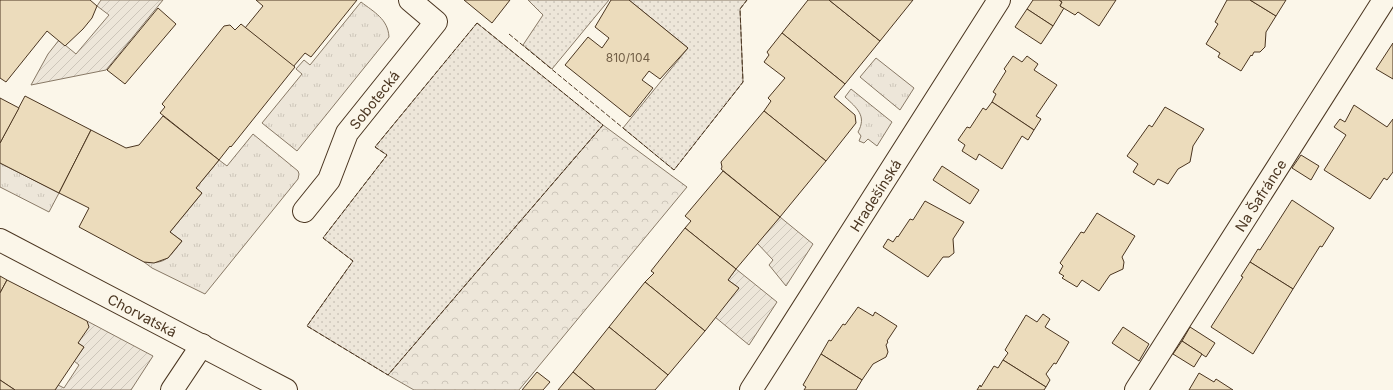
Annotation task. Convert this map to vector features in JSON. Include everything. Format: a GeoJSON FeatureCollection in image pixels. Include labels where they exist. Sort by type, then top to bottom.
{"type":"FeatureCollection","features":[{"type":"Feature","properties":{"kind":"street","name":"Sobotecká"},"geometry":{"type":"LineString","coordinates":[[304,211],[329,180],[347,133],[436,22],[410,0]]}},
{"type":"Feature","properties":{"kind":"street","name":"Hradešínská"},"geometry":{"type":"LineString","coordinates":[[751,390],[999,0]]}},
{"type":"Feature","properties":{"kind":"street","name":"Na Šafránce"},"geometry":{"type":"LineString","coordinates":[[1136,390],[1384,0]]}},
{"type":"Feature","properties":{"kind":"street","name":"Chorvatská"},"geometry":{"type":"LineString","coordinates":[[0,240],[286,390]]}},
{"type":"Feature","properties":{"kind":"street"},"geometry":{"type":"LineString","coordinates":[[172,390],[202,346]]}},
{"type":"Feature","properties":{"kind":"green space"},"geometry":{"type":"Polygon","coordinates":[[[101,0],[163,0],[106,70],[31,85],[48,54],[59,40],[76,54],[109,15],[97,6],[101,0]]]}},
{"type":"Feature","properties":{"kind":"green space"},"geometry":{"type":"Polygon","coordinates":[[[528,0],[609,0],[552,69],[523,45],[543,15],[528,0]]]}},
{"type":"Feature","properties":{"kind":"green space"},"geometry":{"type":"Polygon","coordinates":[[[629,0],[747,0],[740,9],[743,82],[674,170],[623,128],[688,48],[629,0]]]}},
{"type":"Feature","properties":{"kind":"green space"},"geometry":{"type":"Polygon","coordinates":[[[361,2],[380,16],[386,25],[389,37],[297,151],[262,123],[302,74],[296,69],[304,60],[310,65],[361,2]]]}},
{"type":"Feature","properties":{"kind":"green space"},"geometry":{"type":"Polygon","coordinates":[[[477,23],[603,125],[388,375],[307,326],[353,261],[323,238],[387,155],[375,147],[477,23]]]}},
{"type":"Feature","properties":{"kind":"green space"},"geometry":{"type":"Polygon","coordinates":[[[876,58],[914,88],[900,110],[860,77],[876,58]]]}},
{"type":"Feature","properties":{"kind":"green space"},"geometry":{"type":"Polygon","coordinates":[[[851,89],[892,122],[877,146],[868,139],[864,143],[859,141],[861,136],[858,132],[861,126],[861,117],[857,109],[845,97],[851,89]]]}},
{"type":"Feature","properties":{"kind":"green space"},"geometry":{"type":"Polygon","coordinates":[[[603,125],[687,187],[519,390],[414,390],[388,375],[603,125]]]}},
{"type":"Feature","properties":{"kind":"green space"},"geometry":{"type":"Polygon","coordinates":[[[253,134],[298,171],[298,179],[205,294],[152,268],[144,262],[151,263],[162,261],[174,251],[182,241],[170,232],[202,193],[196,188],[219,160],[227,166],[253,134]]]}},
{"type":"Feature","properties":{"kind":"green space"},"geometry":{"type":"Polygon","coordinates":[[[0,163],[59,193],[49,212],[0,187],[0,163]]]}},
{"type":"Feature","properties":{"kind":"green space"},"geometry":{"type":"Polygon","coordinates":[[[780,217],[813,244],[786,286],[769,265],[773,260],[757,243],[780,217]]]}},
{"type":"Feature","properties":{"kind":"green space"},"geometry":{"type":"Polygon","coordinates":[[[736,269],[777,302],[749,345],[715,317],[739,288],[728,280],[736,269]]]}},
{"type":"Feature","properties":{"kind":"green space"},"geometry":{"type":"Polygon","coordinates":[[[87,321],[153,356],[131,390],[55,390],[58,385],[64,388],[79,365],[74,361],[84,347],[78,343],[87,321]]]}},
{"type":"Feature","properties":{"kind":"building"},"geometry":{"type":"Polygon","coordinates":[[[0,0],[90,0],[97,6],[92,18],[65,46],[47,31],[6,82],[0,78],[0,0]]]}},
{"type":"Feature","properties":{"kind":"building"},"geometry":{"type":"Polygon","coordinates":[[[256,0],[357,0],[311,57],[305,53],[293,67],[245,28],[263,6],[256,0]]]}},
{"type":"Feature","properties":{"kind":"building"},"geometry":{"type":"Polygon","coordinates":[[[464,0],[510,0],[492,23],[464,0]]]}},
{"type":"Feature","properties":{"kind":"building"},"geometry":{"type":"Polygon","coordinates":[[[611,0],[629,0],[688,48],[660,79],[649,71],[642,80],[653,88],[630,117],[565,65],[588,37],[602,48],[609,38],[595,27],[611,0]]]}},
{"type":"Feature","properties":{"kind":"building"},"geometry":{"type":"Polygon","coordinates":[[[808,0],[829,0],[880,41],[845,84],[782,33],[808,0]]]}},
{"type":"Feature","properties":{"kind":"building"},"geometry":{"type":"Polygon","coordinates":[[[829,0],[913,0],[880,41],[829,0]]]}},
{"type":"Feature","properties":{"kind":"building"},"geometry":{"type":"Polygon","coordinates":[[[1033,0],[1059,0],[1062,2],[1060,6],[1064,8],[1053,26],[1027,9],[1033,0]]]}},
{"type":"Feature","properties":{"kind":"building"},"geometry":{"type":"Polygon","coordinates":[[[1059,0],[1116,0],[1099,26],[1078,12],[1075,15],[1060,6],[1062,2],[1059,0]]]}},
{"type":"Feature","properties":{"kind":"building"},"geometry":{"type":"Polygon","coordinates":[[[1227,0],[1250,0],[1276,16],[1266,32],[1265,47],[1260,52],[1254,52],[1252,56],[1251,55],[1241,71],[1218,57],[1220,53],[1206,44],[1218,24],[1215,22],[1227,0]]]}},
{"type":"Feature","properties":{"kind":"building"},"geometry":{"type":"Polygon","coordinates":[[[1250,0],[1286,0],[1276,16],[1250,0]]]}},
{"type":"Feature","properties":{"kind":"building"},"geometry":{"type":"Polygon","coordinates":[[[158,8],[176,24],[125,84],[107,70],[158,8]]]}},
{"type":"Feature","properties":{"kind":"building"},"geometry":{"type":"Polygon","coordinates":[[[1027,9],[1053,26],[1041,44],[1015,27],[1027,9]]]}},
{"type":"Feature","properties":{"kind":"building"},"geometry":{"type":"Polygon","coordinates":[[[241,24],[295,67],[219,160],[160,113],[165,107],[162,104],[224,26],[230,25],[235,30],[241,24]]]}},
{"type":"Feature","properties":{"kind":"building"},"geometry":{"type":"Polygon","coordinates":[[[782,33],[845,84],[834,97],[855,115],[856,123],[826,161],[764,111],[771,101],[768,98],[785,78],[764,62],[769,55],[767,52],[782,33]]]}},
{"type":"Feature","properties":{"kind":"building"},"geometry":{"type":"Polygon","coordinates":[[[1393,43],[1393,79],[1376,69],[1393,43]]]}},
{"type":"Feature","properties":{"kind":"building"},"geometry":{"type":"Polygon","coordinates":[[[1013,56],[1022,62],[1027,56],[1038,64],[1034,70],[1057,85],[1036,116],[1041,119],[1034,130],[992,102],[996,94],[993,92],[1006,71],[1004,69],[1013,56]]]}},
{"type":"Feature","properties":{"kind":"building"},"geometry":{"type":"Polygon","coordinates":[[[25,96],[91,130],[59,193],[0,163],[0,143],[25,96]]]}},
{"type":"Feature","properties":{"kind":"building"},"geometry":{"type":"Polygon","coordinates":[[[0,98],[19,108],[0,143],[0,98]]]}},
{"type":"Feature","properties":{"kind":"building"},"geometry":{"type":"Polygon","coordinates":[[[992,102],[1034,130],[1028,140],[1022,136],[1002,169],[979,154],[976,160],[962,151],[965,145],[958,140],[967,127],[970,128],[983,108],[986,110],[992,102]]]}},
{"type":"Feature","properties":{"kind":"building"},"geometry":{"type":"Polygon","coordinates":[[[1354,105],[1387,127],[1393,119],[1393,172],[1387,180],[1384,178],[1370,199],[1324,170],[1346,135],[1334,127],[1340,119],[1345,122],[1354,105]]]}},
{"type":"Feature","properties":{"kind":"building"},"geometry":{"type":"Polygon","coordinates":[[[1165,107],[1204,129],[1193,146],[1190,162],[1178,169],[1168,184],[1158,179],[1154,185],[1133,172],[1138,164],[1127,156],[1149,125],[1152,127],[1165,107]]]}},
{"type":"Feature","properties":{"kind":"building"},"geometry":{"type":"Polygon","coordinates":[[[764,111],[826,161],[780,217],[721,169],[721,162],[764,111]]]}},
{"type":"Feature","properties":{"kind":"building"},"geometry":{"type":"Polygon","coordinates":[[[163,116],[219,160],[196,188],[202,193],[170,232],[182,241],[168,258],[154,263],[144,262],[79,227],[89,208],[59,193],[91,130],[126,148],[139,145],[163,116]]]}},
{"type":"Feature","properties":{"kind":"building"},"geometry":{"type":"Polygon","coordinates":[[[1301,155],[1319,166],[1311,180],[1292,168],[1301,155]]]}},
{"type":"Feature","properties":{"kind":"building"},"geometry":{"type":"Polygon","coordinates":[[[942,166],[979,190],[970,204],[933,180],[942,166]]]}},
{"type":"Feature","properties":{"kind":"building"},"geometry":{"type":"Polygon","coordinates":[[[723,171],[780,217],[736,269],[685,228],[691,221],[685,216],[723,171]]]}},
{"type":"Feature","properties":{"kind":"building"},"geometry":{"type":"Polygon","coordinates":[[[1292,200],[1334,228],[1322,247],[1320,246],[1293,289],[1250,262],[1258,249],[1260,250],[1292,200]]]}},
{"type":"Feature","properties":{"kind":"building"},"geometry":{"type":"Polygon","coordinates":[[[925,201],[964,222],[953,239],[954,253],[949,257],[943,257],[928,277],[883,247],[888,239],[893,242],[897,236],[898,237],[910,219],[913,220],[925,201]]]}},
{"type":"Feature","properties":{"kind":"building"},"geometry":{"type":"Polygon","coordinates":[[[1097,213],[1135,236],[1122,257],[1124,262],[1123,269],[1110,275],[1099,291],[1082,280],[1077,287],[1062,278],[1064,276],[1059,273],[1063,266],[1060,263],[1081,232],[1084,233],[1097,213]]]}},
{"type":"Feature","properties":{"kind":"building"},"geometry":{"type":"Polygon","coordinates":[[[685,228],[736,269],[728,280],[739,288],[705,331],[645,282],[654,273],[651,271],[685,228]]]}},
{"type":"Feature","properties":{"kind":"building"},"geometry":{"type":"Polygon","coordinates":[[[1250,262],[1293,289],[1253,354],[1211,327],[1243,277],[1241,276],[1250,262]]]}},
{"type":"Feature","properties":{"kind":"building"},"geometry":{"type":"Polygon","coordinates":[[[0,276],[7,280],[0,293],[0,276]]]}},
{"type":"Feature","properties":{"kind":"building"},"geometry":{"type":"Polygon","coordinates":[[[7,280],[87,321],[89,327],[78,343],[84,347],[55,390],[15,390],[0,380],[0,293],[7,280]]]}},
{"type":"Feature","properties":{"kind":"building"},"geometry":{"type":"Polygon","coordinates":[[[645,282],[705,331],[668,375],[609,327],[645,282]]]}},
{"type":"Feature","properties":{"kind":"building"},"geometry":{"type":"Polygon","coordinates":[[[858,307],[873,316],[875,312],[897,326],[887,341],[888,342],[886,345],[888,352],[886,357],[873,364],[862,380],[821,354],[829,340],[831,341],[858,307]]]}},
{"type":"Feature","properties":{"kind":"building"},"geometry":{"type":"Polygon","coordinates":[[[1043,314],[1050,319],[1045,327],[1069,342],[1056,364],[1054,363],[1046,374],[1050,380],[1046,387],[1003,360],[1008,353],[1005,350],[1026,315],[1037,322],[1043,314]]]}},
{"type":"Feature","properties":{"kind":"building"},"geometry":{"type":"Polygon","coordinates":[[[609,327],[668,375],[655,390],[595,390],[573,372],[609,327]]]}},
{"type":"Feature","properties":{"kind":"building"},"geometry":{"type":"Polygon","coordinates":[[[1123,327],[1149,344],[1139,361],[1112,343],[1123,327]]]}},
{"type":"Feature","properties":{"kind":"building"},"geometry":{"type":"Polygon","coordinates":[[[1190,327],[1215,343],[1206,357],[1182,341],[1190,327]]]}},
{"type":"Feature","properties":{"kind":"building"},"geometry":{"type":"Polygon","coordinates":[[[1182,341],[1202,354],[1194,367],[1173,354],[1182,341]]]}},
{"type":"Feature","properties":{"kind":"building"},"geometry":{"type":"Polygon","coordinates":[[[821,354],[862,380],[856,390],[804,390],[806,387],[803,385],[821,354]]]}},
{"type":"Feature","properties":{"kind":"building"},"geometry":{"type":"Polygon","coordinates":[[[1003,360],[1046,387],[1044,390],[977,390],[980,385],[981,387],[994,366],[998,368],[1003,360]]]}},
{"type":"Feature","properties":{"kind":"building"},"geometry":{"type":"Polygon","coordinates":[[[537,372],[550,382],[543,390],[522,390],[537,372]]]}},
{"type":"Feature","properties":{"kind":"building"},"geometry":{"type":"Polygon","coordinates":[[[573,372],[595,390],[558,390],[573,372]]]}},
{"type":"Feature","properties":{"kind":"building"},"geometry":{"type":"Polygon","coordinates":[[[1199,373],[1214,382],[1216,379],[1233,390],[1189,390],[1199,373]]]}},
{"type":"Feature","properties":{"kind":"building"},"geometry":{"type":"Polygon","coordinates":[[[0,380],[15,390],[0,390],[0,380]]]}},
{"type":"Feature","properties":{"kind":"fence"},"geometry":{"type":"LineString","coordinates":[[509,34],[674,170],[743,82],[740,9],[747,0]]}},
{"type":"Feature","properties":{"kind":"fence"},"geometry":{"type":"LineString","coordinates":[[477,23],[603,125],[388,375],[307,326],[353,261],[323,238],[387,155],[375,147],[477,23]]}}]}
